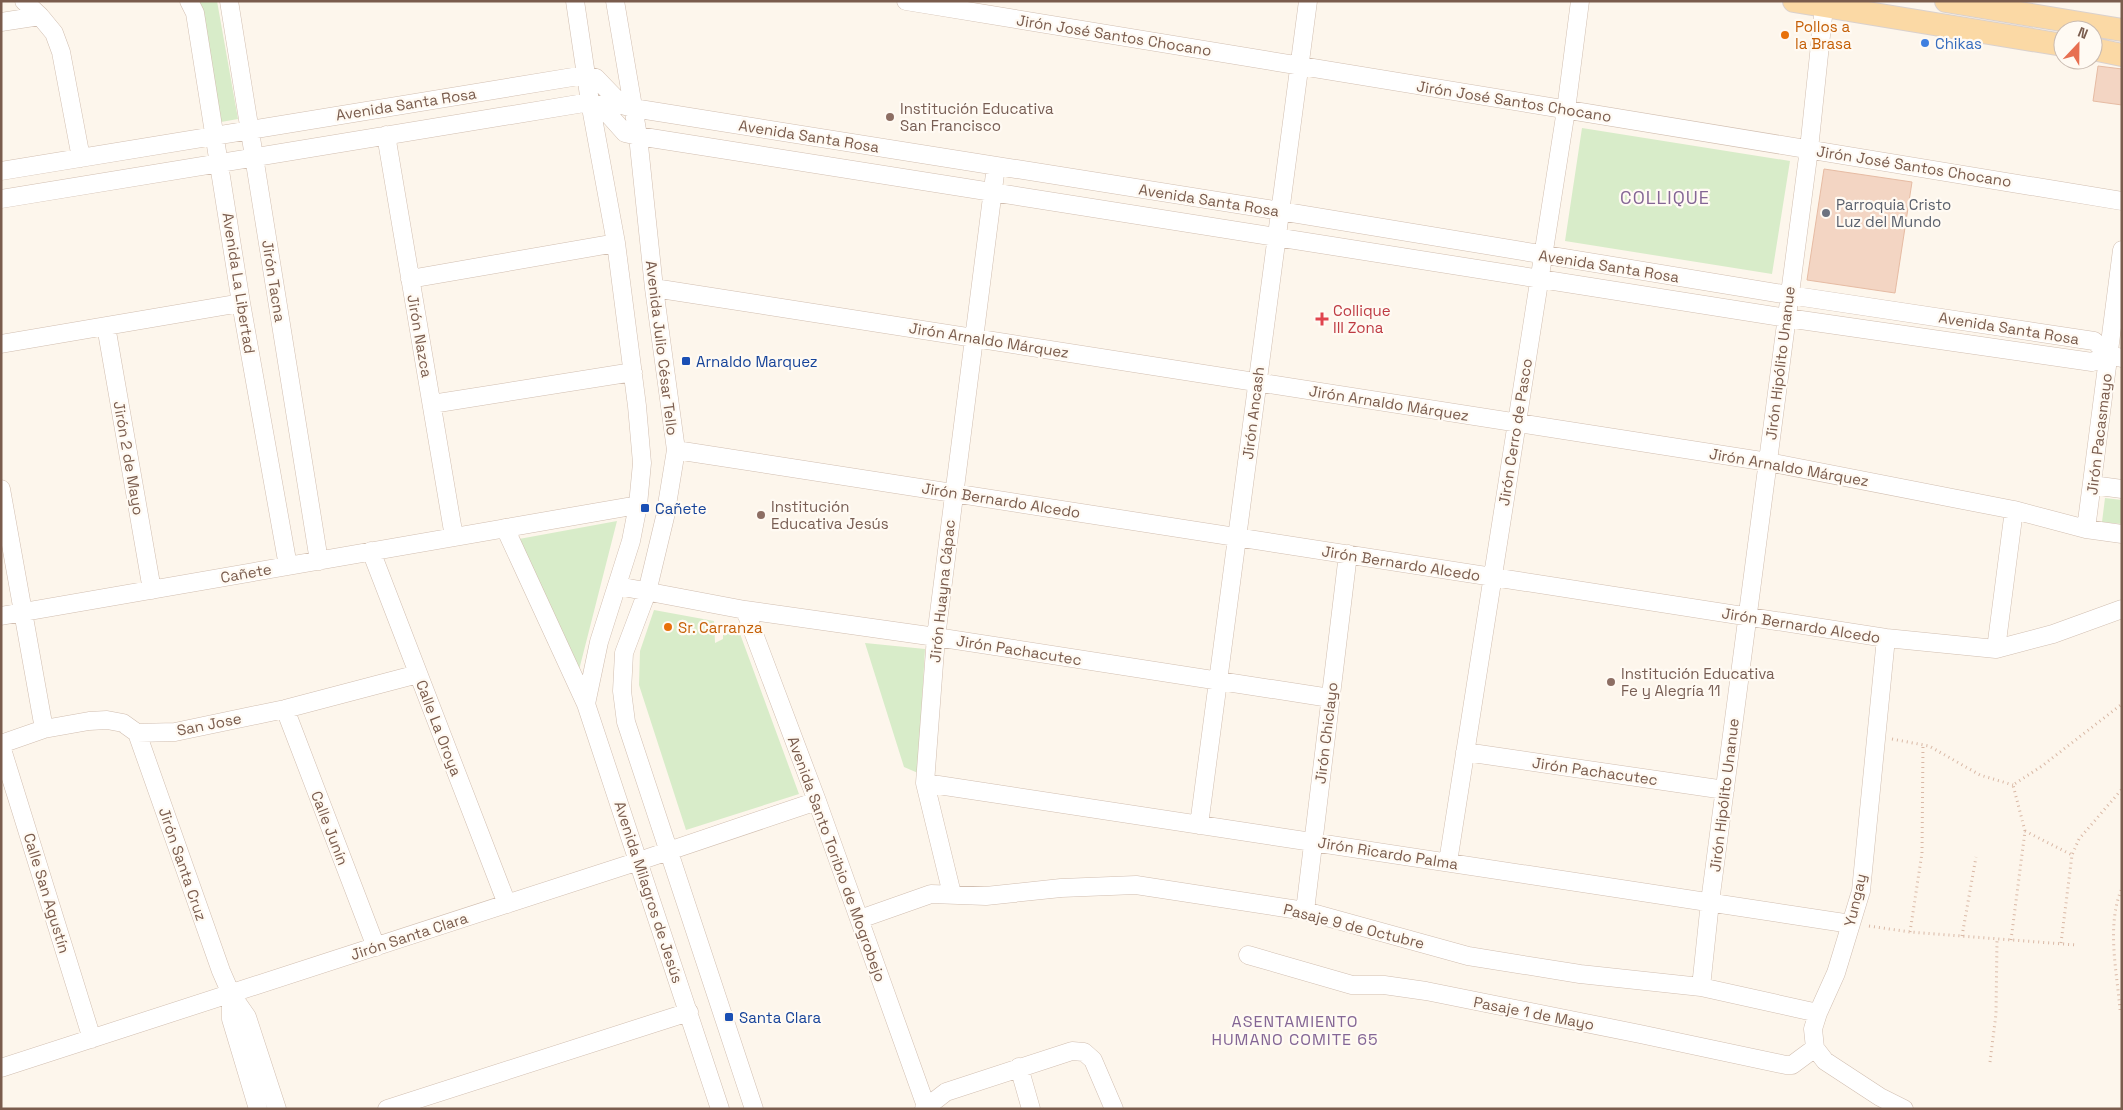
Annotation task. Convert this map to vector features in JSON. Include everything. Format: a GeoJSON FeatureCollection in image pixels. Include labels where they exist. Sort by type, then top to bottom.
{"type":"FeatureCollection","features":[{"type":"Feature","properties":{"kind":"main road"},"geometry":{"type":"LineString","coordinates":[[1794,1],[2053,42]]}},
{"type":"Feature","properties":{"kind":"main road"},"geometry":{"type":"LineString","coordinates":[[1946,1],[1974,3],[2122,30]]}},
{"type":"Feature","properties":{"kind":"main road"},"geometry":{"type":"LineString","coordinates":[[2103,52],[2122,55]]}},
{"type":"Feature","properties":{"kind":"street"},"geometry":{"type":"LineString","coordinates":[[24,1],[54,33],[61,52],[81,158]]}},
{"type":"Feature","properties":{"kind":"street","name":"Avenida La Libertad"},"geometry":{"type":"LineString","coordinates":[[189,1],[195,13],[242,303],[288,566]]}},
{"type":"Feature","properties":{"kind":"street","name":"Jirón Tacna"},"geometry":{"type":"LineString","coordinates":[[229,1],[319,561]]}},
{"type":"Feature","properties":{"kind":"street"},"geometry":{"type":"LineString","coordinates":[[575,1],[585,75],[616,243],[633,372],[642,463],[638,505],[631,541],[618,586]]}},
{"type":"Feature","properties":{"kind":"street","name":"Avenida Julio César Tello"},"geometry":{"type":"LineString","coordinates":[[615,1],[638,136],[654,288],[676,450],[665,517],[647,592],[624,652],[622,691]]}},
{"type":"Feature","properties":{"kind":"street","name":"Jirón José Santos Chocano"},"geometry":{"type":"LineString","coordinates":[[906,1],[2122,201]]}},
{"type":"Feature","properties":{"kind":"street","name":"Jirón Ancash"},"geometry":{"type":"LineString","coordinates":[[1199,825],[1308,1]]}},
{"type":"Feature","properties":{"kind":"street","name":"Jirón Cerro de Pasco"},"geometry":{"type":"LineString","coordinates":[[1448,862],[1566,110],[1580,1]]}},
{"type":"Feature","properties":{"kind":"street","name":"Jirón Hipólito Unanue"},"geometry":{"type":"LineString","coordinates":[[1701,987],[1710,902],[1808,149],[1824,7]]}},
{"type":"Feature","properties":{"kind":"street"},"geometry":{"type":"LineString","coordinates":[[1,22],[40,16]]}},
{"type":"Feature","properties":{"kind":"street","name":"Avenida Santa Rosa"},"geometry":{"type":"LineString","coordinates":[[1,171],[585,75],[596,78],[622,104],[633,108],[1280,211],[1789,295],[2094,341],[2116,356]]}},
{"type":"Feature","properties":{"kind":"street","name":"Avenida Santa Rosa"},"geometry":{"type":"LineString","coordinates":[[1,199],[590,102],[600,105],[625,133],[638,136],[1786,318],[2092,362],[2116,356]]}},
{"type":"Feature","properties":{"kind":"street","name":"Jirón Nazca"},"geometry":{"type":"LineString","coordinates":[[386,135],[454,537]]}},
{"type":"Feature","properties":{"kind":"street","name":"Jirón Huayna Cápac"},"geometry":{"type":"LineString","coordinates":[[952,894],[925,783],[936,637],[996,166]]}},
{"type":"Feature","properties":{"kind":"street"},"geometry":{"type":"LineString","coordinates":[[410,279],[616,243]]}},
{"type":"Feature","properties":{"kind":"street","name":"Jirón Pacasmayo"},"geometry":{"type":"LineString","coordinates":[[2086,529],[2116,356],[2122,250]]}},
{"type":"Feature","properties":{"kind":"street","name":"Jirón Arnaldo Márquez"},"geometry":{"type":"LineString","coordinates":[[654,288],[1768,462],[2014,510],[2086,529],[2122,534]]}},
{"type":"Feature","properties":{"kind":"street"},"geometry":{"type":"LineString","coordinates":[[1,344],[242,303]]}},
{"type":"Feature","properties":{"kind":"street","name":"Jirón 2 de Mayo"},"geometry":{"type":"LineString","coordinates":[[106,326],[152,590]]}},
{"type":"Feature","properties":{"kind":"street"},"geometry":{"type":"LineString","coordinates":[[432,404],[633,372]]}},
{"type":"Feature","properties":{"kind":"street","name":"Jirón Bernardo Alcedo"},"geometry":{"type":"LineString","coordinates":[[676,450],[1886,638],[1996,649],[2053,634],[2122,608]]}},
{"type":"Feature","properties":{"kind":"street"},"geometry":{"type":"LineString","coordinates":[[2092,486],[2122,489]]}},
{"type":"Feature","properties":{"kind":"street"},"geometry":{"type":"LineString","coordinates":[[1,489],[44,728]]}},
{"type":"Feature","properties":{"kind":"street","name":"Cañete"},"geometry":{"type":"LineString","coordinates":[[1,616],[638,505]]}},
{"type":"Feature","properties":{"kind":"street"},"geometry":{"type":"LineString","coordinates":[[1996,649],[2014,510]]}},
{"type":"Feature","properties":{"kind":"street"},"geometry":{"type":"LineString","coordinates":[[505,528],[586,704]]}},
{"type":"Feature","properties":{"kind":"street","name":"Calle La Oroya"},"geometry":{"type":"LineString","coordinates":[[371,552],[507,904]]}},
{"type":"Feature","properties":{"kind":"street","name":"Jirón Chiclayo"},"geometry":{"type":"LineString","coordinates":[[1305,911],[1348,554]]}},
{"type":"Feature","properties":{"kind":"street","name":"Jirón Pachacutec"},"geometry":{"type":"LineString","coordinates":[[618,586],[745,610],[936,637],[1330,698]]}},
{"type":"Feature","properties":{"kind":"street","name":"Avenida Milagros de Jesús"},"geometry":{"type":"LineString","coordinates":[[618,586],[599,642],[586,704],[720,1109]]}},
{"type":"Feature","properties":{"kind":"street","name":"Avenida Santo Toribio de Mogrobejo"},"geometry":{"type":"LineString","coordinates":[[745,610],[860,919],[926,1108]]}},
{"type":"Feature","properties":{"kind":"street","name":"Yungay"},"geometry":{"type":"LineString","coordinates":[[1815,1048],[1813,1029],[1836,973],[1861,891],[1886,638]]}},
{"type":"Feature","properties":{"kind":"street","name":"San Jose"},"geometry":{"type":"LineString","coordinates":[[1,745],[44,728],[89,721],[107,720],[123,723],[137,733],[175,732],[285,709],[418,674]]}},
{"type":"Feature","properties":{"kind":"street","name":"Avenida Milagros de Jesús"},"geometry":{"type":"LineString","coordinates":[[622,691],[626,722],[754,1109]]}},
{"type":"Feature","properties":{"kind":"street","name":"Calle Junín"},"geometry":{"type":"LineString","coordinates":[[285,709],[376,947]]}},
{"type":"Feature","properties":{"kind":"street","name":"Jirón Santa Cruz"},"geometry":{"type":"LineString","coordinates":[[137,733],[231,994],[248,1017],[277,1109]]}},
{"type":"Feature","properties":{"kind":"street","name":"Calle San Agustín"},"geometry":{"type":"LineString","coordinates":[[1,745],[92,1039]]}},
{"type":"Feature","properties":{"kind":"street","name":"Jirón Pachacutec"},"geometry":{"type":"LineString","coordinates":[[1465,752],[1725,790]]}},
{"type":"Feature","properties":{"kind":"street","name":"Jirón Ricardo Palma"},"geometry":{"type":"LineString","coordinates":[[925,783],[1851,924]]}},
{"type":"Feature","properties":{"kind":"street","name":"Jirón Santa Clara"},"geometry":{"type":"LineString","coordinates":[[1,1068],[639,861],[817,801]]}},
{"type":"Feature","properties":{"kind":"street","name":"Pasaje 9 de Octubre"},"geometry":{"type":"LineString","coordinates":[[860,919],[931,894],[986,896],[1069,887],[1136,885],[1305,911],[1468,956],[1580,974],[1701,987],[1818,1013]]}},
{"type":"Feature","properties":{"kind":"street","name":"Pasaje 1 de Mayo"},"geometry":{"type":"LineString","coordinates":[[1248,955],[1352,985],[1384,985],[1426,991],[1786,1065],[1792,1065],[1815,1048]]}},
{"type":"Feature","properties":{"kind":"street","name":"Jirón Santa Cruz"},"geometry":{"type":"LineString","coordinates":[[231,994],[231,1019],[258,1109]]}},
{"type":"Feature","properties":{"kind":"street"},"geometry":{"type":"LineString","coordinates":[[387,1109],[689,1012]]}},
{"type":"Feature","properties":{"kind":"street"},"geometry":{"type":"LineString","coordinates":[[1815,1048],[1825,1061],[1880,1098],[1904,1109]]}},
{"type":"Feature","properties":{"kind":"street"},"geometry":{"type":"LineString","coordinates":[[926,1108],[946,1092],[1019,1067],[1072,1052],[1084,1052],[1093,1060],[1114,1109]]}},
{"type":"Feature","properties":{"kind":"street"},"geometry":{"type":"LineString","coordinates":[[1019,1067],[1031,1109]]}},
{"type":"Feature","properties":{"kind":"path"},"geometry":{"type":"LineString","coordinates":[[2013,785],[2042,766],[2122,704]]}},
{"type":"Feature","properties":{"kind":"path"},"geometry":{"type":"LineString","coordinates":[[1876,735],[1929,746],[1980,775],[2013,785]]}},
{"type":"Feature","properties":{"kind":"path"},"geometry":{"type":"LineString","coordinates":[[1910,932],[1922,854],[1923,745]]}},
{"type":"Feature","properties":{"kind":"path"},"geometry":{"type":"LineString","coordinates":[[2011,940],[2025,831],[2013,785]]}},
{"type":"Feature","properties":{"kind":"path"},"geometry":{"type":"LineString","coordinates":[[2061,944],[2072,855],[2079,840],[2122,790]]}},
{"type":"Feature","properties":{"kind":"path"},"geometry":{"type":"LineString","coordinates":[[2025,831],[2072,855]]}},
{"type":"Feature","properties":{"kind":"path"},"geometry":{"type":"LineString","coordinates":[[1962,936],[1976,858]]}},
{"type":"Feature","properties":{"kind":"path"},"geometry":{"type":"LineString","coordinates":[[2120,1010],[2115,943],[2115,905],[2122,888]]}},
{"type":"Feature","properties":{"kind":"path"},"geometry":{"type":"LineString","coordinates":[[1851,924],[1910,932],[2076,945]]}},
{"type":"Feature","properties":{"kind":"path"},"geometry":{"type":"LineString","coordinates":[[1990,1062],[1996,1014],[1997,939]]}},
{"type":"Feature","properties":{"kind":"green space"},"geometry":{"type":"Polygon","coordinates":[[[197,1],[217,1],[238,119],[221,122],[197,1]]]}},
{"type":"Feature","properties":{"kind":"green space"},"geometry":{"type":"Polygon","coordinates":[[[1582,128],[1790,161],[1772,274],[1565,241],[1582,128]]]}},
{"type":"Feature","properties":{"kind":"green space"},"geometry":{"type":"Polygon","coordinates":[[[2105,498],[2122,500],[2122,524],[2102,522],[2105,498]]]}},
{"type":"Feature","properties":{"kind":"green space"},"geometry":{"type":"Polygon","coordinates":[[[617,521],[579,670],[519,539],[617,521]]]}},
{"type":"Feature","properties":{"kind":"green space"},"geometry":{"type":"Polygon","coordinates":[[[654,610],[714,621],[715,643],[723,639],[723,634],[739,631],[799,794],[686,830],[639,685],[640,651],[654,610]]]}},
{"type":"Feature","properties":{"kind":"green space"},"geometry":{"type":"Polygon","coordinates":[[[865,643],[925,649],[918,773],[904,767],[865,643]]]}},
{"type":"Feature","properties":{"kind":"building"},"geometry":{"type":"Polygon","coordinates":[[[2103,67],[2122,69],[2122,105],[2093,101],[2097,70],[2103,70],[2103,67]]]}},
{"type":"Feature","properties":{"kind":"building"},"geometry":{"type":"Polygon","coordinates":[[[1824,169],[1912,182],[1895,293],[1807,280],[1824,169]]]}},
{"type":"Feature","properties":{"kind":"place","name":"Pollos a la Brasa"},"geometry":{"type":"Point","coordinates":[1785,35]}},
{"type":"Feature","properties":{"kind":"place","name":"Chikas"},"geometry":{"type":"Point","coordinates":[1925,43]}},
{"type":"Feature","properties":{"kind":"place","name":"Institución Educativa San Francisco"},"geometry":{"type":"Point","coordinates":[890,117]}},
{"type":"Feature","properties":{"kind":"place","name":"Parroquia Cristo Luz del Mundo"},"geometry":{"type":"Point","coordinates":[1826,213]}},
{"type":"Feature","properties":{"kind":"place","name":"Collique III Zona"},"geometry":{"type":"Point","coordinates":[1322,319]}},
{"type":"Feature","properties":{"kind":"place","name":"Arnaldo Marquez"},"geometry":{"type":"Point","coordinates":[686,361]}},
{"type":"Feature","properties":{"kind":"place","name":"Cañete"},"geometry":{"type":"Point","coordinates":[645,508]}},
{"type":"Feature","properties":{"kind":"place","name":"Institución Educativa Jesús"},"geometry":{"type":"Point","coordinates":[761,515]}},
{"type":"Feature","properties":{"kind":"place","name":"Sr. Carranza"},"geometry":{"type":"Point","coordinates":[668,627]}},
{"type":"Feature","properties":{"kind":"place","name":"Institución Educativa Fe y Alegría 11"},"geometry":{"type":"Point","coordinates":[1611,682]}},
{"type":"Feature","properties":{"kind":"place","name":"Santa Clara"},"geometry":{"type":"Point","coordinates":[729,1017]}},
{"type":"Feature","properties":{"kind":"district","name":"COLLIQUE"},"geometry":{"type":"Point","coordinates":[1665,197]}},
{"type":"Feature","properties":{"kind":"district","name":"ASENTAMIENTO HUMANO COMITE 65"},"geometry":{"type":"Point","coordinates":[1295,1030]}}]}
